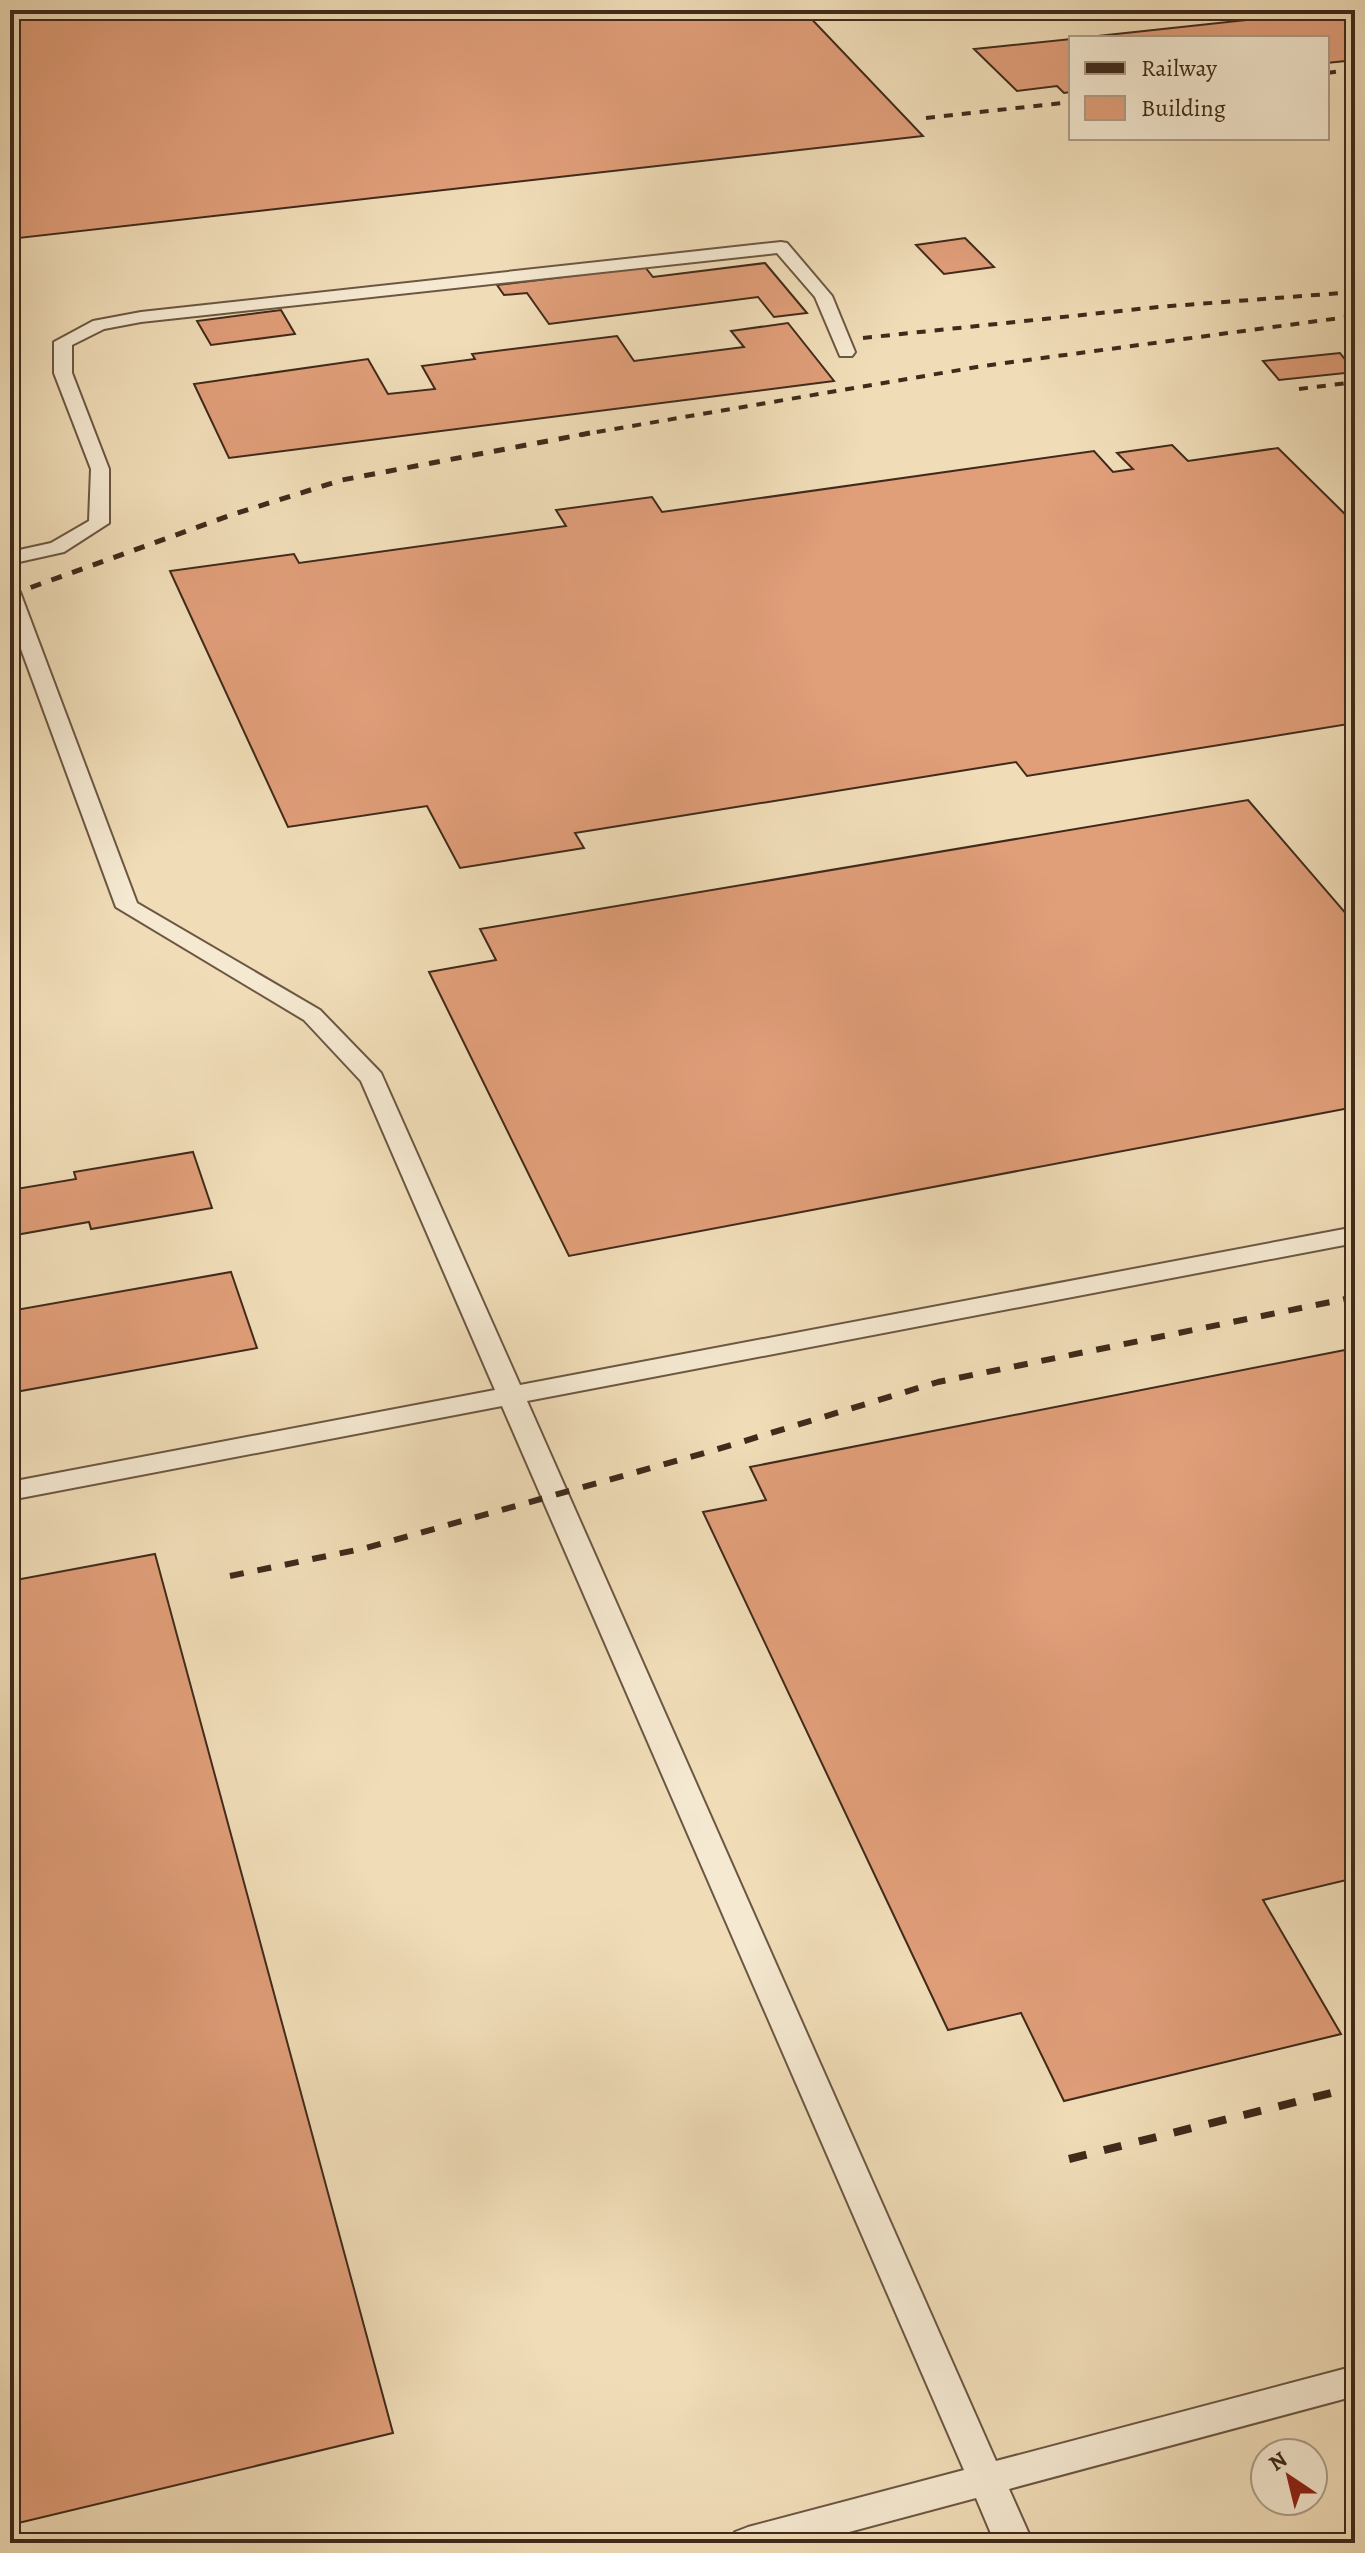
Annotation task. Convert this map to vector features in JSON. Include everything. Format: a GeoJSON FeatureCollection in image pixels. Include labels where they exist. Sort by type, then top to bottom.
{"type":"FeatureCollection","features":[{"type":"Feature","properties":{"kind":"lane"},"geometry":{"type":"LineString","coordinates":[[10,558],[57,548],[99,523],[100,469],[63,373],[63,342],[99,325],[141,317],[781,247],[823,296],[846,352]]}},
{"type":"Feature","properties":{"kind":"lane"},"geometry":{"type":"LineString","coordinates":[[10,592],[127,907],[312,1015],[372,1078],[1014,2543]]}},
{"type":"Feature","properties":{"kind":"lane"},"geometry":{"type":"LineString","coordinates":[[10,1491],[1355,1235]]}},
{"type":"Feature","properties":{"kind":"lane"},"geometry":{"type":"LineString","coordinates":[[748,2543],[1355,2381]]}},
{"type":"Feature","properties":{"kind":"building"},"geometry":{"type":"Polygon","coordinates":[[[10,10],[803,10],[923,136],[10,239],[10,10]]]}},
{"type":"Feature","properties":{"kind":"building"},"geometry":{"type":"Polygon","coordinates":[[[1355,10],[1355,60],[1329,63],[1329,36],[1098,36],[1355,10]]]}},
{"type":"Feature","properties":{"kind":"building"},"geometry":{"type":"Polygon","coordinates":[[[1069,39],[1069,92],[1064,93],[1057,86],[1017,91],[974,49],[1069,39]]]}},
{"type":"Feature","properties":{"kind":"building"},"geometry":{"type":"Polygon","coordinates":[[[965,238],[994,267],[944,274],[916,245],[965,238]]]}},
{"type":"Feature","properties":{"kind":"building"},"geometry":{"type":"Polygon","coordinates":[[[765,263],[807,313],[774,317],[758,297],[549,324],[527,293],[504,295],[497,285],[645,267],[653,277],[765,263]]]}},
{"type":"Feature","properties":{"kind":"building"},"geometry":{"type":"Polygon","coordinates":[[[281,310],[295,334],[211,345],[197,321],[281,310]]]}},
{"type":"Feature","properties":{"kind":"building"},"geometry":{"type":"Polygon","coordinates":[[[788,323],[834,381],[229,458],[194,384],[368,359],[388,394],[435,389],[422,366],[475,359],[472,354],[617,336],[634,361],[744,347],[731,331],[788,323]]]}},
{"type":"Feature","properties":{"kind":"building"},"geometry":{"type":"Polygon","coordinates":[[[1340,353],[1355,372],[1279,380],[1263,361],[1340,353]]]}},
{"type":"Feature","properties":{"kind":"building"},"geometry":{"type":"Polygon","coordinates":[[[1172,445],[1188,461],[1278,448],[1355,524],[1355,723],[1027,776],[1016,762],[575,833],[584,848],[460,868],[427,806],[288,827],[170,571],[294,554],[299,563],[566,526],[556,510],[652,497],[662,512],[1094,451],[1113,472],[1133,469],[1117,453],[1172,445]]]}},
{"type":"Feature","properties":{"kind":"building"},"geometry":{"type":"Polygon","coordinates":[[[1248,800],[1355,924],[1355,1107],[569,1256],[429,972],[496,960],[480,929],[1248,800]]]}},
{"type":"Feature","properties":{"kind":"building"},"geometry":{"type":"Polygon","coordinates":[[[193,1152],[212,1208],[91,1229],[89,1222],[10,1236],[10,1190],[76,1179],[74,1172],[193,1152]]]}},
{"type":"Feature","properties":{"kind":"building"},"geometry":{"type":"Polygon","coordinates":[[[231,1272],[257,1348],[10,1393],[10,1311],[231,1272]]]}},
{"type":"Feature","properties":{"kind":"building"},"geometry":{"type":"Polygon","coordinates":[[[1355,1348],[1355,1878],[1263,1900],[1341,2034],[1064,2101],[1021,2013],[948,2030],[703,1512],[766,1500],[750,1467],[1355,1348]]]}},
{"type":"Feature","properties":{"kind":"building"},"geometry":{"type":"Polygon","coordinates":[[[155,1554],[393,2433],[10,2525],[10,1581],[155,1554]]]}},
{"type":"Feature","properties":{"kind":"railway"},"geometry":{"type":"LineString","coordinates":[[1329,73],[1355,69]]}},
{"type":"Feature","properties":{"kind":"railway"},"geometry":{"type":"LineString","coordinates":[[926,118],[1069,102]]}},
{"type":"Feature","properties":{"kind":"railway"},"geometry":{"type":"LineString","coordinates":[[863,338],[1158,307],[1355,292]]}},
{"type":"Feature","properties":{"kind":"railway"},"geometry":{"type":"LineString","coordinates":[[584,434],[983,366],[1355,316]]}},
{"type":"Feature","properties":{"kind":"railway"},"geometry":{"type":"LineString","coordinates":[[1299,389],[1355,382]]}},
{"type":"Feature","properties":{"kind":"railway"},"geometry":{"type":"LineString","coordinates":[[584,434],[590,433]]}},
{"type":"Feature","properties":{"kind":"railway"},"geometry":{"type":"LineString","coordinates":[[10,595],[231,515],[342,480],[584,434]]}},
{"type":"Feature","properties":{"kind":"railway"},"geometry":{"type":"LineString","coordinates":[[579,435],[584,434]]}},
{"type":"Feature","properties":{"kind":"railway"},"geometry":{"type":"LineString","coordinates":[[230,1576],[366,1548],[715,1450],[938,1382],[1355,1297]]}},
{"type":"Feature","properties":{"kind":"railway"},"geometry":{"type":"LineString","coordinates":[[1069,2159],[1355,2087]]}}]}
